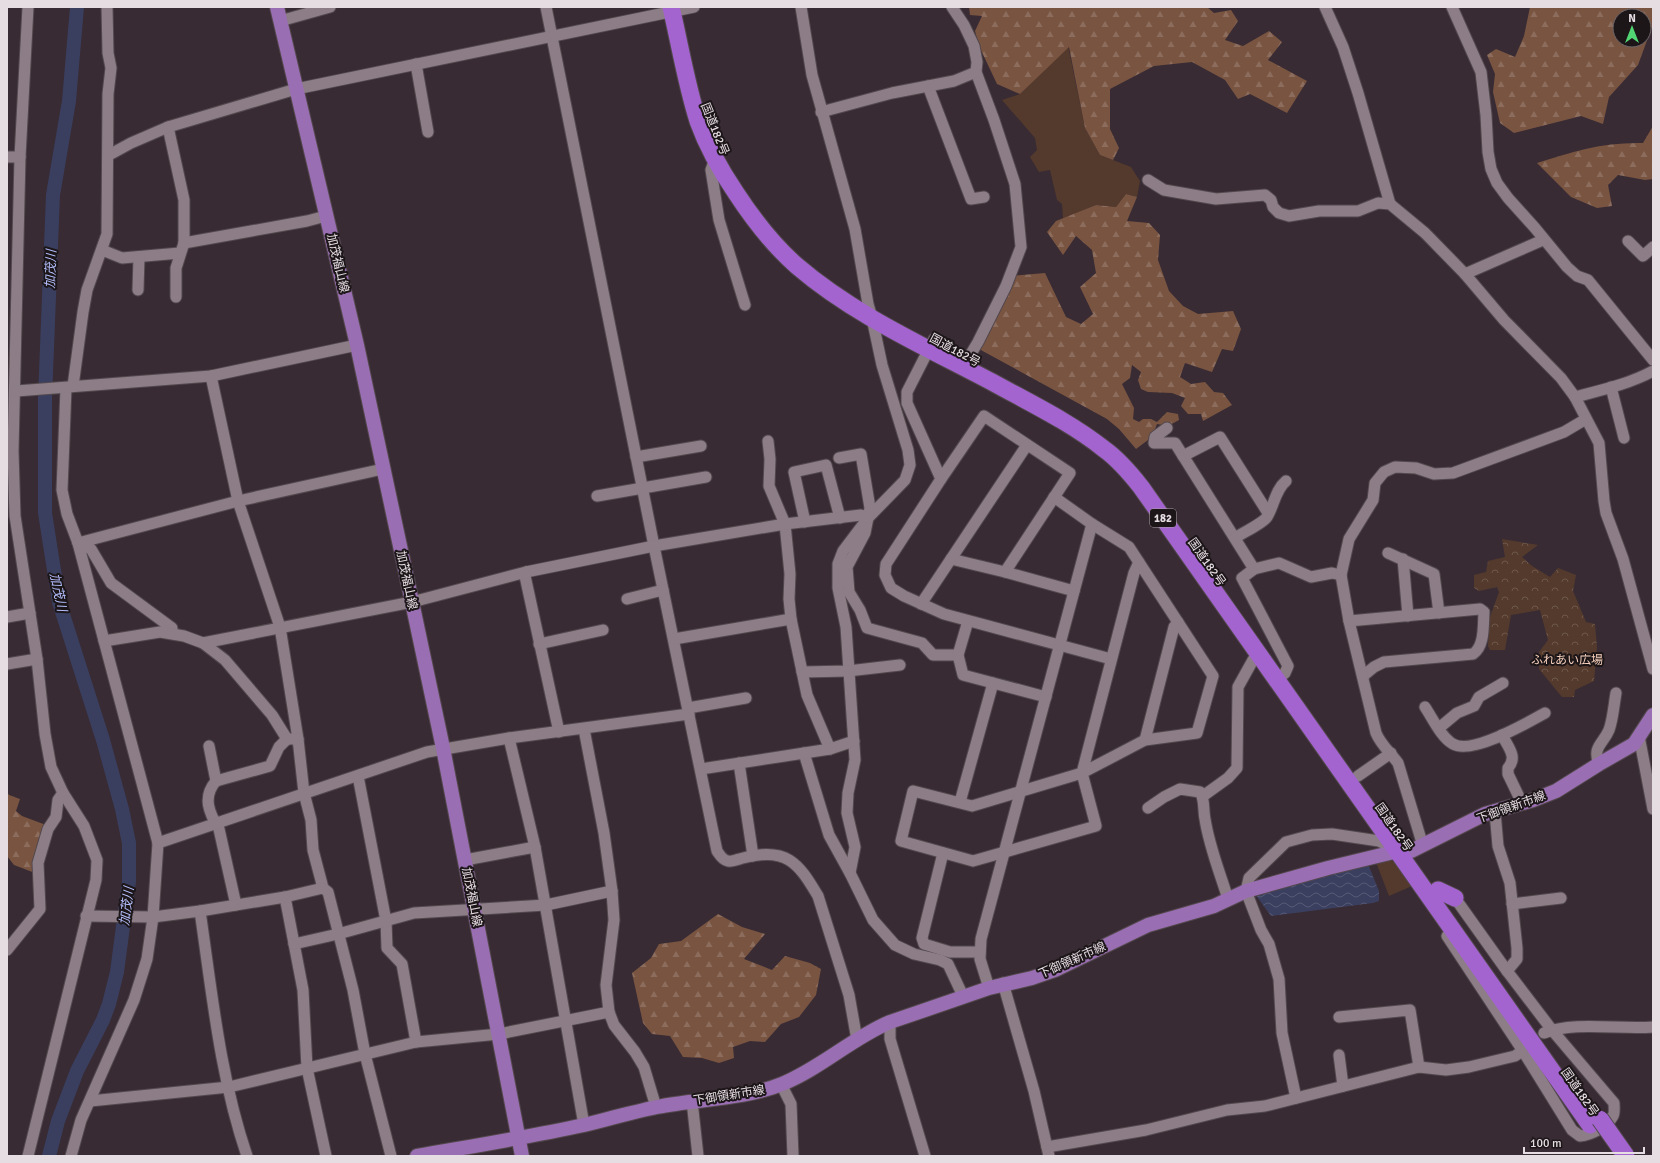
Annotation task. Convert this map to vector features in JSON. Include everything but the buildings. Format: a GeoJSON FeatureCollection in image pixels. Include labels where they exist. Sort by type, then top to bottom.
{"type":"FeatureCollection","features":[{"type":"Feature","properties":{"kind":"highway","name":"国道182号"},"geometry":{"type":"LineString","coordinates":[[680,8],[687,85],[699,122],[715,158],[747,210],[770,239],[797,265],[832,293],[1079,418],[1115,444],[1133,460],[1281,676],[1411,849]]}},
{"type":"Feature","properties":{"kind":"highway","name":"国道182号"},"geometry":{"type":"LineString","coordinates":[[680,8],[696,77],[706,111],[718,142],[735,174],[753,202],[802,257],[870,311]]}},
{"type":"Feature","properties":{"kind":"highway","name":"国道182号"},"geometry":{"type":"LineString","coordinates":[[966,362],[1072,426],[1106,449],[1124,466],[1141,487],[1260,655],[1281,676],[1358,776],[1411,849],[1436,895],[1595,1122],[1613,1156]]}},
{"type":"Feature","properties":{"kind":"highway"},"geometry":{"type":"LineString","coordinates":[[1444,932],[1436,895],[1455,898]]}},
{"type":"Feature","properties":{"kind":"highway","name":"国道182号"},"geometry":{"type":"LineString","coordinates":[[1595,1122],[1626,1156]]}},
{"type":"Feature","properties":{"kind":"main road","name":"加茂福山線"},"geometry":{"type":"LineString","coordinates":[[276,7],[357,345],[384,469],[443,748],[522,1156]]}},
{"type":"Feature","properties":{"kind":"main road","name":"下御領新市線"},"geometry":{"type":"LineString","coordinates":[[417,1156],[584,1125],[656,1107],[750,1093],[781,1084],[823,1063],[857,1040],[890,1022],[1004,983],[1032,978],[1054,970],[1148,925],[1214,906],[1246,891],[1328,868],[1411,849],[1485,814],[1556,791],[1634,744],[1653,715]]}},
{"type":"Feature","properties":{"kind":"street"},"geometry":{"type":"LineString","coordinates":[[28,7],[20,157],[16,391],[11,405],[13,451],[11,517],[30,613],[37,659],[45,734],[52,767],[63,793],[84,826],[97,860],[96,880],[28,1156]]}},
{"type":"Feature","properties":{"kind":"street"},"geometry":{"type":"LineString","coordinates":[[71,1156],[81,1120],[134,1000],[147,959],[158,843],[78,544],[67,514],[62,490],[69,387],[87,290],[107,234],[109,155],[108,94],[111,68],[108,53],[107,7]]}},
{"type":"Feature","properties":{"kind":"street"},"geometry":{"type":"LineString","coordinates":[[280,21],[330,7]]}},
{"type":"Feature","properties":{"kind":"street"},"geometry":{"type":"LineString","coordinates":[[546,7],[642,488],[717,851],[722,859],[728,861],[765,854],[780,855],[797,866],[810,882],[818,896],[850,995],[857,1040]]}},
{"type":"Feature","properties":{"kind":"street"},"geometry":{"type":"LineString","coordinates":[[801,7],[812,75],[821,112],[855,229],[870,311],[882,365],[908,450],[910,465],[905,480],[868,518],[843,551],[838,564],[838,588],[846,627],[855,760],[848,793],[847,813],[855,847],[850,873]]}},
{"type":"Feature","properties":{"kind":"street"},"geometry":{"type":"LineString","coordinates":[[952,7],[964,25],[974,46],[977,62],[976,72],[994,120],[1015,184],[1021,247],[1006,286],[978,342],[966,362]]}},
{"type":"Feature","properties":{"kind":"street"},"geometry":{"type":"LineString","coordinates":[[1325,7],[1343,47],[1390,204],[1425,233],[1465,274],[1504,320],[1560,378],[1575,396],[1599,443],[1606,513],[1623,559],[1653,669]]}},
{"type":"Feature","properties":{"kind":"street"},"geometry":{"type":"LineString","coordinates":[[1452,7],[1481,72],[1491,169],[1497,183],[1567,267],[1577,276],[1588,280],[1653,360]]}},
{"type":"Feature","properties":{"kind":"street"},"geometry":{"type":"LineString","coordinates":[[109,155],[168,127],[296,89],[680,8]]}},
{"type":"Feature","properties":{"kind":"street"},"geometry":{"type":"LineString","coordinates":[[416,64],[428,132]]}},
{"type":"Feature","properties":{"kind":"street"},"geometry":{"type":"LineString","coordinates":[[821,112],[892,93],[954,81],[976,72]]}},
{"type":"Feature","properties":{"kind":"street"},"geometry":{"type":"LineString","coordinates":[[928,86],[971,200],[984,198]]}},
{"type":"Feature","properties":{"kind":"street"},"geometry":{"type":"LineString","coordinates":[[168,127],[184,200],[182,248],[176,268],[176,297]]}},
{"type":"Feature","properties":{"kind":"street"},"geometry":{"type":"LineString","coordinates":[[7,157],[20,157]]}},
{"type":"Feature","properties":{"kind":"street"},"geometry":{"type":"LineString","coordinates":[[715,158],[711,170],[719,220],[745,305]]}},
{"type":"Feature","properties":{"kind":"street"},"geometry":{"type":"LineString","coordinates":[[1148,180],[1164,190],[1216,199],[1265,196],[1271,200],[1273,207],[1279,213],[1290,216],[1319,211],[1358,211],[1378,203],[1390,204]]}},
{"type":"Feature","properties":{"kind":"street"},"geometry":{"type":"LineString","coordinates":[[102,250],[122,258],[139,257],[326,216]]}},
{"type":"Feature","properties":{"kind":"street"},"geometry":{"type":"LineString","coordinates":[[1465,274],[1544,240]]}},
{"type":"Feature","properties":{"kind":"street"},"geometry":{"type":"LineString","coordinates":[[1628,242],[1643,256],[1653,247]]}},
{"type":"Feature","properties":{"kind":"street"},"geometry":{"type":"LineString","coordinates":[[138,290],[139,257]]}},
{"type":"Feature","properties":{"kind":"street"},"geometry":{"type":"LineString","coordinates":[[932,344],[907,392],[907,402],[941,479]]}},
{"type":"Feature","properties":{"kind":"street"},"geometry":{"type":"LineString","coordinates":[[16,391],[211,376],[357,345]]}},
{"type":"Feature","properties":{"kind":"street"},"geometry":{"type":"LineString","coordinates":[[1575,396],[1611,388],[1640,378],[1653,371]]}},
{"type":"Feature","properties":{"kind":"street"},"geometry":{"type":"LineString","coordinates":[[211,376],[238,500],[280,628],[292,739],[311,820],[313,850],[323,888],[328,892],[354,990],[365,1054],[391,1156]]}},
{"type":"Feature","properties":{"kind":"street"},"geometry":{"type":"LineString","coordinates":[[1611,388],[1624,438]]}},
{"type":"Feature","properties":{"kind":"street"},"geometry":{"type":"LineString","coordinates":[[1005,572],[1070,473],[984,416],[886,564],[885,575],[890,588],[944,614],[1111,659]]}},
{"type":"Feature","properties":{"kind":"street"},"geometry":{"type":"LineString","coordinates":[[1296,1098],[1282,1033],[1279,978],[1269,944],[1261,930],[1246,891],[1249,878],[1276,850],[1286,842],[1305,837],[1332,834],[1379,841],[1411,849],[1398,763],[1391,753],[1380,743],[1376,733],[1349,621],[1340,575],[1349,539],[1373,500],[1375,483],[1384,472],[1395,467],[1416,468],[1434,474],[1453,473],[1564,432],[1586,419]]}},
{"type":"Feature","properties":{"kind":"street"},"geometry":{"type":"LineString","coordinates":[[1167,428],[1155,437],[1154,443],[1175,444],[1254,569]]}},
{"type":"Feature","properties":{"kind":"street"},"geometry":{"type":"LineString","coordinates":[[1183,456],[1220,437],[1268,513]]}},
{"type":"Feature","properties":{"kind":"street"},"geometry":{"type":"LineString","coordinates":[[768,440],[770,459],[769,486],[785,524],[790,574],[789,599],[791,619],[807,695],[830,749]]}},
{"type":"Feature","properties":{"kind":"street"},"geometry":{"type":"LineString","coordinates":[[921,604],[1027,445]]}},
{"type":"Feature","properties":{"kind":"street"},"geometry":{"type":"LineString","coordinates":[[636,456],[701,446]]}},
{"type":"Feature","properties":{"kind":"street"},"geometry":{"type":"LineString","coordinates":[[839,458],[861,454],[870,508],[865,533],[847,567],[849,592],[860,610],[867,628],[922,643],[933,655],[958,655]]}},
{"type":"Feature","properties":{"kind":"street"},"geometry":{"type":"LineString","coordinates":[[805,522],[794,472],[826,465],[840,518]]}},
{"type":"Feature","properties":{"kind":"street"},"geometry":{"type":"LineString","coordinates":[[78,544],[238,500],[384,469]]}},
{"type":"Feature","properties":{"kind":"street"},"geometry":{"type":"LineString","coordinates":[[598,496],[706,477]]}},
{"type":"Feature","properties":{"kind":"street"},"geometry":{"type":"LineString","coordinates":[[1235,538],[1266,518],[1274,504],[1280,486],[1286,481]]}},
{"type":"Feature","properties":{"kind":"street"},"geometry":{"type":"LineString","coordinates":[[1054,498],[1129,547],[1139,562],[1213,676],[1197,734],[1145,740],[1082,773],[972,806],[913,791],[901,841],[973,861],[1096,826],[1082,773],[1134,573],[1139,562]]}},
{"type":"Feature","properties":{"kind":"street"},"geometry":{"type":"LineString","coordinates":[[203,643],[412,602],[526,572],[654,546],[785,524],[861,515],[868,518]]}},
{"type":"Feature","properties":{"kind":"street"},"geometry":{"type":"LineString","coordinates":[[989,988],[980,959],[981,939],[1092,524]]}},
{"type":"Feature","properties":{"kind":"street"},"geometry":{"type":"LineString","coordinates":[[78,544],[90,549],[111,583],[172,628],[172,633]]}},
{"type":"Feature","properties":{"kind":"street"},"geometry":{"type":"LineString","coordinates":[[1388,553],[1434,574],[1439,613]]}},
{"type":"Feature","properties":{"kind":"street"},"geometry":{"type":"LineString","coordinates":[[951,559],[1074,591]]}},
{"type":"Feature","properties":{"kind":"street"},"geometry":{"type":"LineString","coordinates":[[1403,559],[1408,616]]}},
{"type":"Feature","properties":{"kind":"street"},"geometry":{"type":"LineString","coordinates":[[1281,676],[1288,666],[1242,578],[1254,569],[1279,563],[1311,577],[1332,573],[1340,575]]}},
{"type":"Feature","properties":{"kind":"street"},"geometry":{"type":"LineString","coordinates":[[526,572],[524,576],[559,732]]}},
{"type":"Feature","properties":{"kind":"street"},"geometry":{"type":"LineString","coordinates":[[628,599],[664,590]]}},
{"type":"Feature","properties":{"kind":"street"},"geometry":{"type":"LineString","coordinates":[[1349,621],[1480,609],[1484,612],[1483,632],[1478,651],[1473,654],[1384,662],[1374,667],[1363,676]]}},
{"type":"Feature","properties":{"kind":"street"},"geometry":{"type":"LineString","coordinates":[[7,617],[30,613]]}},
{"type":"Feature","properties":{"kind":"street"},"geometry":{"type":"LineString","coordinates":[[674,639],[791,619]]}},
{"type":"Feature","properties":{"kind":"street"},"geometry":{"type":"LineString","coordinates":[[968,621],[958,655],[963,675],[1046,697]]}},
{"type":"Feature","properties":{"kind":"street"},"geometry":{"type":"LineString","coordinates":[[1145,740],[1174,627],[1178,622]]}},
{"type":"Feature","properties":{"kind":"street"},"geometry":{"type":"LineString","coordinates":[[540,644],[603,630]]}},
{"type":"Feature","properties":{"kind":"street"},"geometry":{"type":"LineString","coordinates":[[104,641],[160,632],[172,633],[203,643],[225,660],[292,739]]}},
{"type":"Feature","properties":{"kind":"street"},"geometry":{"type":"LineString","coordinates":[[1203,796],[1228,778],[1237,768],[1238,687],[1253,660],[1260,655]]}},
{"type":"Feature","properties":{"kind":"street"},"geometry":{"type":"LineString","coordinates":[[7,664],[37,659]]}},
{"type":"Feature","properties":{"kind":"street"},"geometry":{"type":"LineString","coordinates":[[802,672],[848,671],[900,665]]}},
{"type":"Feature","properties":{"kind":"street"},"geometry":{"type":"LineString","coordinates":[[960,802],[993,683]]}},
{"type":"Feature","properties":{"kind":"street"},"geometry":{"type":"LineString","coordinates":[[1439,728],[1458,713],[1474,706],[1480,697],[1503,683]]}},
{"type":"Feature","properties":{"kind":"street"},"geometry":{"type":"LineString","coordinates":[[1599,764],[1596,756],[1597,749],[1609,730],[1616,692]]}},
{"type":"Feature","properties":{"kind":"street"},"geometry":{"type":"LineString","coordinates":[[158,843],[304,793],[443,748],[584,729],[688,711],[746,698]]}},
{"type":"Feature","properties":{"kind":"street"},"geometry":{"type":"LineString","coordinates":[[1425,707],[1445,737],[1453,744],[1460,747],[1474,745],[1502,735],[1545,713]]}},
{"type":"Feature","properties":{"kind":"street"},"geometry":{"type":"LineString","coordinates":[[584,729],[604,833],[612,891],[614,920],[606,985],[609,1012],[614,1025],[635,1052],[644,1067],[656,1107]]}},
{"type":"Feature","properties":{"kind":"street"},"geometry":{"type":"LineString","coordinates":[[1502,735],[1513,756],[1512,762],[1508,768],[1508,774],[1522,803]]}},
{"type":"Feature","properties":{"kind":"street"},"geometry":{"type":"LineString","coordinates":[[1639,736],[1653,810]]}},
{"type":"Feature","properties":{"kind":"street"},"geometry":{"type":"LineString","coordinates":[[509,738],[535,847],[584,1125]]}},
{"type":"Feature","properties":{"kind":"street"},"geometry":{"type":"LineString","coordinates":[[236,905],[219,829],[212,819],[208,801],[210,788],[216,781],[270,766],[279,747],[292,739]]}},
{"type":"Feature","properties":{"kind":"street"},"geometry":{"type":"LineString","coordinates":[[701,769],[830,749],[854,741]]}},
{"type":"Feature","properties":{"kind":"street"},"geometry":{"type":"LineString","coordinates":[[209,746],[216,781]]}},
{"type":"Feature","properties":{"kind":"street"},"geometry":{"type":"LineString","coordinates":[[804,753],[829,835],[873,920],[896,945],[914,954],[940,960],[948,964],[963,996]]}},
{"type":"Feature","properties":{"kind":"street"},"geometry":{"type":"LineString","coordinates":[[1358,776],[1391,753]]}},
{"type":"Feature","properties":{"kind":"street"},"geometry":{"type":"LineString","coordinates":[[739,763],[753,856]]}},
{"type":"Feature","properties":{"kind":"street"},"geometry":{"type":"LineString","coordinates":[[358,776],[386,920],[387,948],[402,964],[416,1042]]}},
{"type":"Feature","properties":{"kind":"street"},"geometry":{"type":"LineString","coordinates":[[1148,808],[1164,797],[1180,789],[1200,792],[1203,796],[1204,818],[1209,840],[1228,899]]}},
{"type":"Feature","properties":{"kind":"street"},"geometry":{"type":"LineString","coordinates":[[7,950],[40,909],[38,863],[48,829],[56,817],[58,800],[63,793]]}},
{"type":"Feature","properties":{"kind":"street"},"geometry":{"type":"LineString","coordinates":[[1495,812],[1498,846],[1510,883],[1517,959],[1507,971]]}},
{"type":"Feature","properties":{"kind":"street"},"geometry":{"type":"LineString","coordinates":[[465,860],[535,847]]}},
{"type":"Feature","properties":{"kind":"street"},"geometry":{"type":"LineString","coordinates":[[943,853],[922,938],[924,944],[950,952],[980,952]]}},
{"type":"Feature","properties":{"kind":"street"},"geometry":{"type":"LineString","coordinates":[[86,916],[151,917],[200,911],[285,897],[323,888]]}},
{"type":"Feature","properties":{"kind":"street"},"geometry":{"type":"LineString","coordinates":[[294,944],[338,934],[414,913],[474,908],[546,905],[612,891]]}},
{"type":"Feature","properties":{"kind":"street"},"geometry":{"type":"LineString","coordinates":[[285,897],[303,990],[307,1068],[326,1156]]}},
{"type":"Feature","properties":{"kind":"street"},"geometry":{"type":"LineString","coordinates":[[1444,932],[1525,1049],[1572,1130],[1580,1136],[1591,1135],[1608,1122],[1614,1115],[1614,1103],[1548,1032],[1455,898]]}},
{"type":"Feature","properties":{"kind":"street"},"geometry":{"type":"LineString","coordinates":[[1512,904],[1560,898]]}},
{"type":"Feature","properties":{"kind":"street"},"geometry":{"type":"LineString","coordinates":[[200,911],[220,1052],[240,1135],[247,1156]]}},
{"type":"Feature","properties":{"kind":"street"},"geometry":{"type":"LineString","coordinates":[[1004,983],[1034,1091],[1048,1152],[1227,1110],[1264,1106],[1419,1067],[1446,1070],[1469,1067],[1515,1056],[1525,1049]]}},
{"type":"Feature","properties":{"kind":"street"},"geometry":{"type":"LineString","coordinates":[[1339,1017],[1410,1010],[1419,1067]]}},
{"type":"Feature","properties":{"kind":"street"},"geometry":{"type":"LineString","coordinates":[[90,1101],[229,1087],[416,1042],[499,1034],[609,1012]]}},
{"type":"Feature","properties":{"kind":"street"},"geometry":{"type":"LineString","coordinates":[[890,1022],[890,1039],[925,1156]]}},
{"type":"Feature","properties":{"kind":"street"},"geometry":{"type":"LineString","coordinates":[[1548,1032],[1572,1028],[1653,1027]]}},
{"type":"Feature","properties":{"kind":"street"},"geometry":{"type":"LineString","coordinates":[[1339,1055],[1343,1086]]}},
{"type":"Feature","properties":{"kind":"street"},"geometry":{"type":"LineString","coordinates":[[781,1084],[791,1104],[793,1156]]}},
{"type":"Feature","properties":{"kind":"street"},"geometry":{"type":"LineString","coordinates":[[692,1101],[698,1156]]}},
{"type":"Feature","properties":{"kind":"green space"},"geometry":{"type":"Polygon","coordinates":[[[969,7],[1207,7],[1214,13],[1231,10],[1238,21],[1225,40],[1243,46],[1269,31],[1282,42],[1268,60],[1307,81],[1287,113],[1250,94],[1238,99],[1225,80],[1192,62],[1154,66],[1110,89],[1110,129],[1119,148],[1113,160],[1100,155],[1085,128],[1069,47],[1020,94],[997,84],[979,46],[975,31],[982,16],[970,15],[969,7]]]}},
{"type":"Feature","properties":{"kind":"green space"},"geometry":{"type":"Polygon","coordinates":[[[1530,7],[1653,7],[1652,27],[1652,8],[1612,8],[1612,48],[1644,48],[1638,65],[1609,97],[1603,124],[1581,116],[1514,133],[1500,123],[1493,92],[1495,74],[1487,55],[1496,49],[1515,57],[1524,36],[1530,7]]]}},
{"type":"Feature","properties":{"kind":"green space"},"geometry":{"type":"Polygon","coordinates":[[[1068,46],[1085,128],[1100,155],[1131,167],[1140,181],[1137,197],[1126,194],[1116,207],[1096,205],[1063,219],[1062,204],[1057,200],[1050,170],[1039,172],[1030,157],[1037,150],[1035,138],[1002,100],[1020,94],[1068,46]]]}},
{"type":"Feature","properties":{"kind":"green space"},"geometry":{"type":"Polygon","coordinates":[[[1653,126],[1653,179],[1645,180],[1618,175],[1608,185],[1612,206],[1597,208],[1571,197],[1537,163],[1589,148],[1615,144],[1643,143],[1653,126]]]}},
{"type":"Feature","properties":{"kind":"green space"},"geometry":{"type":"Polygon","coordinates":[[[1126,194],[1137,197],[1127,221],[1149,223],[1160,235],[1158,260],[1169,291],[1183,306],[1198,314],[1233,311],[1241,329],[1233,351],[1222,349],[1212,372],[1185,363],[1180,377],[1191,384],[1205,382],[1214,392],[1223,393],[1232,405],[1203,421],[1201,414],[1188,414],[1181,406],[1185,398],[1172,393],[1148,392],[1141,389],[1138,380],[1141,372],[1132,365],[1130,378],[1122,384],[1134,408],[1133,419],[1139,422],[1143,419],[1151,419],[1157,422],[1167,412],[1178,414],[1179,420],[1168,426],[1157,424],[1152,437],[1136,449],[1119,429],[1107,419],[979,349],[1009,276],[1045,273],[1066,317],[1081,324],[1093,314],[1080,287],[1096,273],[1092,250],[1076,236],[1063,255],[1047,232],[1056,221],[1096,205],[1116,207],[1126,194]]]}},
{"type":"Feature","properties":{"kind":"green space","name":"ふれあい広場"},"geometry":{"type":"Polygon","coordinates":[[[1502,539],[1538,545],[1522,557],[1532,566],[1550,577],[1558,568],[1576,575],[1573,591],[1586,622],[1595,624],[1597,647],[1594,681],[1575,690],[1574,697],[1562,697],[1539,669],[1539,652],[1548,640],[1540,610],[1511,615],[1505,650],[1490,650],[1488,646],[1490,617],[1499,592],[1497,587],[1479,591],[1474,588],[1474,575],[1486,572],[1488,561],[1505,557],[1502,539]]]}},
{"type":"Feature","properties":{"kind":"green space"},"geometry":{"type":"Polygon","coordinates":[[[7,792],[9,795],[20,799],[16,811],[22,816],[46,825],[35,873],[14,865],[7,856],[7,792]]]}},
{"type":"Feature","properties":{"kind":"green space"},"geometry":{"type":"Polygon","coordinates":[[[1387,860],[1395,862],[1412,886],[1389,896],[1376,862],[1387,860]]]}},
{"type":"Feature","properties":{"kind":"green space"},"geometry":{"type":"Polygon","coordinates":[[[718,914],[742,927],[765,934],[744,959],[772,970],[785,956],[810,963],[821,969],[816,995],[799,1017],[781,1024],[765,1042],[750,1041],[733,1047],[734,1058],[719,1063],[702,1058],[683,1057],[670,1036],[652,1034],[643,1023],[632,973],[651,958],[659,944],[681,941],[718,914]]]}},
{"type":"Feature","properties":{"kind":"water"},"geometry":{"type":"Polygon","coordinates":[[[1368,864],[1379,891],[1379,901],[1373,903],[1271,916],[1255,894],[1368,864]]]}},
{"type":"Feature","properties":{"kind":"waterway","name":"加茂川"},"geometry":{"type":"LineString","coordinates":[[49,1156],[58,1121],[77,1071],[103,1020],[109,1004],[117,972],[129,881],[129,843],[122,809],[103,740],[59,602],[45,513],[45,398],[53,195],[69,101],[77,7]]}}]}
